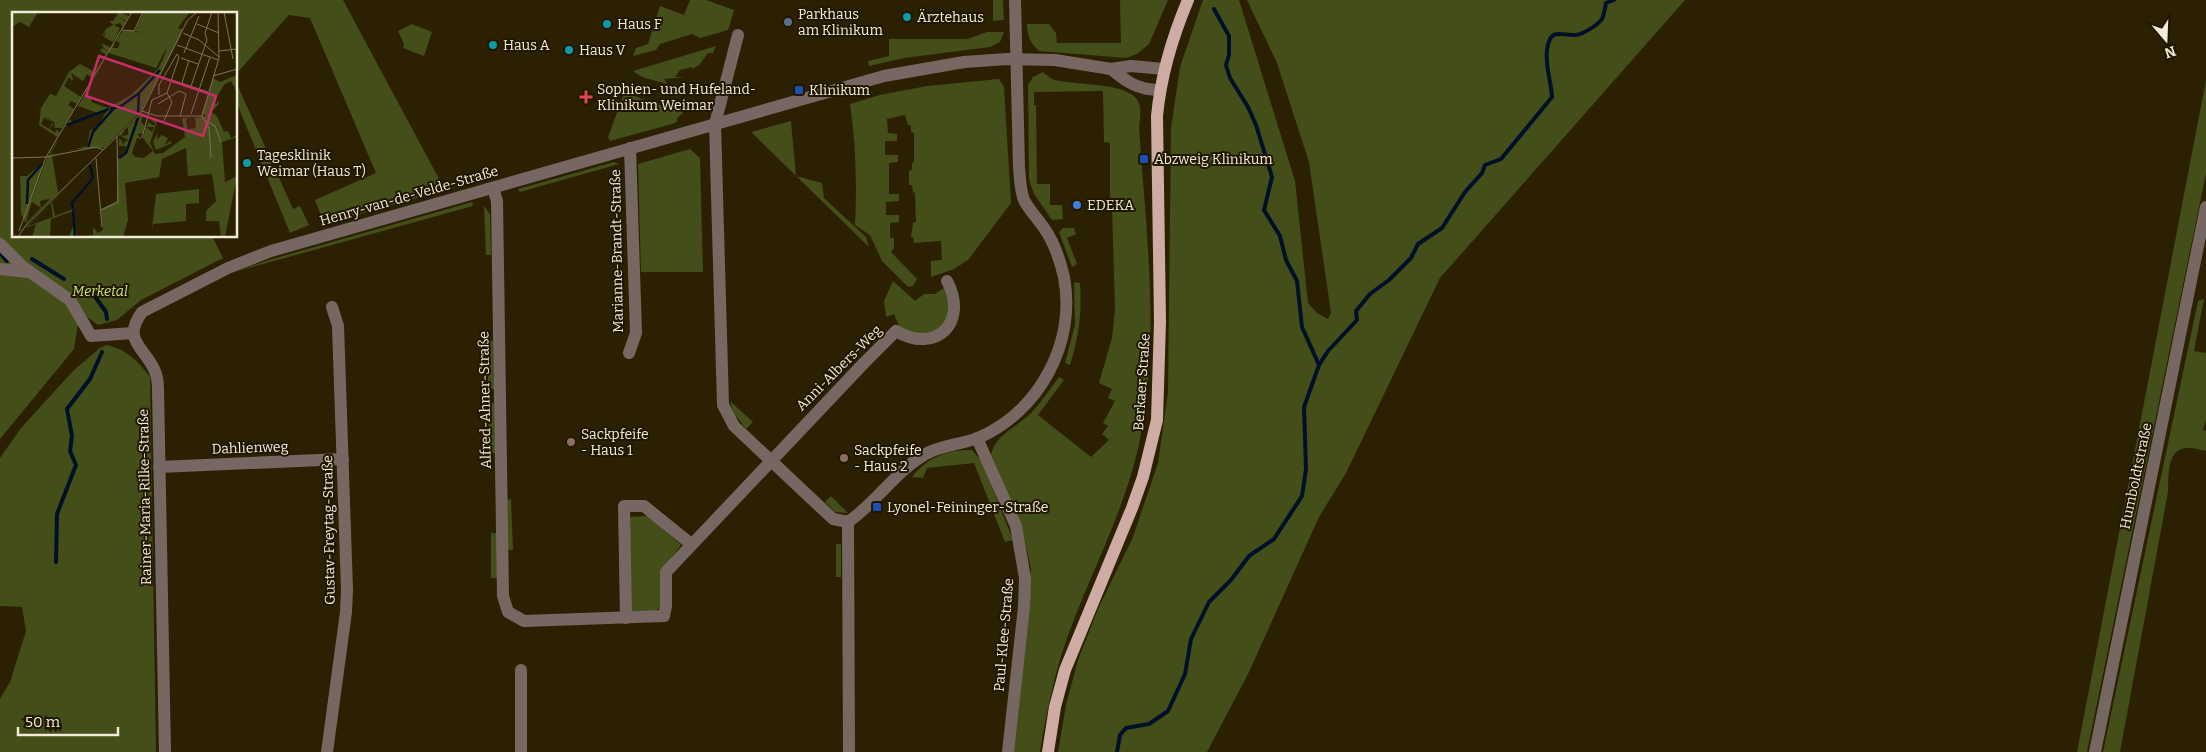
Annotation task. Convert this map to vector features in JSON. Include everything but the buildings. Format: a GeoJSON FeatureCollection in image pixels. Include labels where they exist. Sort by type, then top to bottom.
{"type":"FeatureCollection","features":[{"type":"Feature","properties":{"kind":"main road","name":"Berkaer Straße"},"geometry":{"type":"LineString","coordinates":[[1048,752],[1055,707],[1065,670],[1132,508],[1143,477],[1157,420],[1160,322],[1156,184],[1157,116],[1164,69],[1172,39],[1188,0]]}},
{"type":"Feature","properties":{"kind":"street"},"geometry":{"type":"LineString","coordinates":[[738,35],[715,124],[723,405],[734,426],[833,519],[848,522],[865,511],[918,458],[934,450],[977,438],[993,430],[1019,410],[1043,382],[1054,364],[1061,344],[1065,324],[1065,288],[1056,252],[1046,230],[1024,199],[1018,166],[1015,0]]}},
{"type":"Feature","properties":{"kind":"street","name":"Henry-van-de-Velde-Straße"},"geometry":{"type":"LineString","coordinates":[[133,333],[136,320],[142,312],[151,306],[228,268],[271,250],[884,76],[964,62],[1017,59],[1055,60],[1111,68],[1131,66],[1164,69]]}},
{"type":"Feature","properties":{"kind":"street","name":"Henry-van-de-Velde-Straße"},"geometry":{"type":"LineString","coordinates":[[1111,68],[1126,81],[1144,90],[1160,90]]}},
{"type":"Feature","properties":{"kind":"street","name":"Marianne-Brandt-Straße"},"geometry":{"type":"LineString","coordinates":[[630,148],[636,333],[630,353]]}},
{"type":"Feature","properties":{"kind":"street","name":"Alfred-Ahner-Straße"},"geometry":{"type":"LineString","coordinates":[[493,188],[497,201],[503,596],[508,612],[524,621],[626,618]]}},
{"type":"Feature","properties":{"kind":"street","name":"Humboldtstraße"},"geometry":{"type":"LineString","coordinates":[[2095,752],[2206,207]]}},
{"type":"Feature","properties":{"kind":"street"},"geometry":{"type":"LineString","coordinates":[[0,244],[23,267],[70,300],[91,336],[133,333]]}},
{"type":"Feature","properties":{"kind":"street"},"geometry":{"type":"LineString","coordinates":[[0,269],[21,270],[35,274]]}},
{"type":"Feature","properties":{"kind":"street","name":"Anni-Albers-Weg"},"geometry":{"type":"LineString","coordinates":[[771,460],[896,331],[909,337],[924,339],[944,332],[952,320],[955,308],[952,292],[947,281]]}},
{"type":"Feature","properties":{"kind":"street","name":"Gustav-Freytag-Straße"},"geometry":{"type":"LineString","coordinates":[[328,752],[346,612],[338,326],[332,307]]}},
{"type":"Feature","properties":{"kind":"street","name":"Rainer-Maria-Rilke-Straße"},"geometry":{"type":"LineString","coordinates":[[133,333],[135,342],[154,368],[157,378],[165,752]]}},
{"type":"Feature","properties":{"kind":"street","name":"Paul-Klee-Straße"},"geometry":{"type":"LineString","coordinates":[[977,438],[1016,526],[1025,578],[1024,606],[1008,752]]}},
{"type":"Feature","properties":{"kind":"street","name":"Dahlienweg"},"geometry":{"type":"LineString","coordinates":[[159,467],[343,459]]}},
{"type":"Feature","properties":{"kind":"street"},"geometry":{"type":"LineString","coordinates":[[691,544],[644,506],[624,506],[626,618],[664,616],[666,606],[666,572],[771,460]]}},
{"type":"Feature","properties":{"kind":"street"},"geometry":{"type":"LineString","coordinates":[[848,522],[848,752]]}},
{"type":"Feature","properties":{"kind":"street"},"geometry":{"type":"LineString","coordinates":[[521,670],[521,752]]}},
{"type":"Feature","properties":{"kind":"green space","name":"Merketal"},"geometry":{"type":"Polygon","coordinates":[[[0,0],[343,0],[445,190],[324,224],[315,200],[376,173],[310,18],[289,15],[238,72],[238,12],[12,12],[12,238],[213,238],[223,258],[141,300],[117,320],[98,325],[87,317],[78,324],[74,349],[0,439],[0,0]]]}},
{"type":"Feature","properties":{"kind":"green space"},"geometry":{"type":"Polygon","coordinates":[[[690,0],[706,0],[734,10],[728,30],[700,38],[692,34],[660,44],[656,50],[633,56],[636,48],[648,44],[660,6],[684,15],[690,0]]]}},
{"type":"Feature","properties":{"kind":"green space"},"geometry":{"type":"Polygon","coordinates":[[[993,0],[1003,0],[1004,20],[993,21],[993,0]]]}},
{"type":"Feature","properties":{"kind":"green space"},"geometry":{"type":"Polygon","coordinates":[[[1120,0],[1168,0],[1149,44],[1137,54],[1126,58],[1039,51],[1030,39],[1027,24],[1049,24],[1056,33],[1057,43],[1121,43],[1120,0]]]}},
{"type":"Feature","properties":{"kind":"green space"},"geometry":{"type":"Polygon","coordinates":[[[1203,0],[1239,0],[1295,181],[1308,303],[1317,313],[1328,319],[1331,313],[1309,162],[1277,63],[1247,0],[1685,0],[1440,278],[1346,473],[1319,517],[1248,674],[1207,752],[1058,752],[1066,705],[1078,660],[1098,609],[1133,537],[1158,463],[1168,392],[1171,128],[1180,67],[1203,0]]]}},
{"type":"Feature","properties":{"kind":"green space"},"geometry":{"type":"Polygon","coordinates":[[[412,24],[432,32],[424,56],[403,48],[404,44],[398,31],[412,24]]]}},
{"type":"Feature","properties":{"kind":"green space"},"geometry":{"type":"Polygon","coordinates":[[[987,32],[1004,32],[1000,42],[990,47],[904,58],[869,66],[868,61],[889,56],[889,39],[967,39],[987,32]]]}},
{"type":"Feature","properties":{"kind":"green space"},"geometry":{"type":"Polygon","coordinates":[[[716,46],[713,53],[708,53],[699,65],[691,70],[693,67],[680,70],[675,77],[686,77],[664,79],[667,84],[642,77],[633,71],[716,46]]]}},
{"type":"Feature","properties":{"kind":"green space"},"geometry":{"type":"Polygon","coordinates":[[[1043,72],[1052,79],[1123,90],[1138,101],[1140,107],[1139,128],[1148,246],[1151,326],[1146,405],[1132,471],[1113,525],[1070,629],[1061,656],[1040,752],[1012,752],[1027,629],[1031,569],[1021,525],[991,455],[993,448],[1002,436],[1032,412],[1059,377],[1064,380],[1038,415],[1091,457],[1109,440],[1102,434],[1108,426],[1103,423],[1115,401],[1108,398],[1112,389],[1099,383],[1112,338],[1115,309],[1112,206],[1110,201],[1110,143],[1104,142],[1103,91],[1034,92],[1034,105],[1036,105],[1037,184],[1050,184],[1050,205],[1062,205],[1063,219],[1052,220],[1034,194],[1029,179],[1028,85],[1033,77],[1043,72]]]}},
{"type":"Feature","properties":{"kind":"green space"},"geometry":{"type":"Polygon","coordinates":[[[999,79],[1004,87],[1011,203],[968,260],[954,269],[931,277],[931,261],[942,260],[941,241],[914,243],[913,237],[911,237],[913,223],[916,222],[915,193],[913,192],[912,185],[909,185],[909,171],[912,170],[912,163],[914,162],[914,133],[911,132],[911,125],[908,125],[905,115],[887,119],[888,133],[897,134],[897,141],[885,141],[885,155],[898,155],[898,162],[889,163],[889,194],[899,194],[899,201],[886,202],[886,215],[899,215],[899,222],[890,223],[890,238],[894,238],[894,248],[891,252],[917,279],[913,286],[908,287],[882,261],[870,235],[855,225],[856,164],[850,104],[880,95],[927,86],[999,79]]]}},
{"type":"Feature","properties":{"kind":"green space"},"geometry":{"type":"Polygon","coordinates":[[[2206,80],[2206,173],[2087,752],[2077,752],[2206,80]]]}},
{"type":"Feature","properties":{"kind":"green space"},"geometry":{"type":"Polygon","coordinates":[[[238,86],[293,209],[300,206],[309,225],[290,233],[238,106],[238,86]]]}},
{"type":"Feature","properties":{"kind":"green space"},"geometry":{"type":"Polygon","coordinates":[[[625,91],[641,99],[670,108],[673,105],[679,105],[682,107],[683,113],[677,118],[677,122],[672,124],[610,141],[608,137],[625,91]]]}},
{"type":"Feature","properties":{"kind":"green space"},"geometry":{"type":"Polygon","coordinates":[[[791,121],[796,176],[751,132],[791,121]]]}},
{"type":"Feature","properties":{"kind":"green space"},"geometry":{"type":"Polygon","coordinates":[[[690,149],[700,158],[703,272],[641,272],[638,164],[690,149]]]}},
{"type":"Feature","properties":{"kind":"green space"},"geometry":{"type":"Polygon","coordinates":[[[614,162],[619,164],[520,192],[518,189],[614,162]]]}},
{"type":"Feature","properties":{"kind":"green space"},"geometry":{"type":"Polygon","coordinates":[[[796,176],[822,183],[824,198],[866,237],[869,247],[796,176]]]}},
{"type":"Feature","properties":{"kind":"green space"},"geometry":{"type":"Polygon","coordinates":[[[472,202],[473,206],[238,271],[269,260],[472,202]]]}},
{"type":"Feature","properties":{"kind":"green space"},"geometry":{"type":"Polygon","coordinates":[[[484,206],[490,214],[491,255],[486,255],[484,206]]]}},
{"type":"Feature","properties":{"kind":"green space"},"geometry":{"type":"Polygon","coordinates":[[[1063,228],[1074,228],[1076,234],[1067,238],[1077,264],[1072,267],[1059,232],[1063,228]]]}},
{"type":"Feature","properties":{"kind":"green space"},"geometry":{"type":"Polygon","coordinates":[[[893,281],[915,301],[924,294],[935,294],[945,287],[951,303],[943,329],[921,336],[900,328],[894,314],[886,317],[884,301],[893,281]]]}},
{"type":"Feature","properties":{"kind":"green space"},"geometry":{"type":"Polygon","coordinates":[[[1074,282],[1080,283],[1081,305],[1078,334],[1070,365],[1065,363],[1075,325],[1074,282]]]}},
{"type":"Feature","properties":{"kind":"green space"},"geometry":{"type":"Polygon","coordinates":[[[2204,299],[2194,351],[2206,353],[2206,420],[2203,430],[2206,431],[2206,451],[2192,448],[2182,449],[2177,452],[2170,463],[2168,492],[2120,752],[2103,752],[2198,301],[2204,299]]]}},
{"type":"Feature","properties":{"kind":"green space"},"geometry":{"type":"Polygon","coordinates":[[[487,341],[493,341],[494,389],[488,389],[487,341]]]}},
{"type":"Feature","properties":{"kind":"green space"},"geometry":{"type":"Polygon","coordinates":[[[107,345],[132,357],[150,377],[156,752],[0,752],[0,699],[10,682],[26,631],[22,607],[0,606],[0,458],[21,428],[74,370],[100,348],[107,345]]]}},
{"type":"Feature","properties":{"kind":"green space"},"geometry":{"type":"Polygon","coordinates":[[[730,401],[753,422],[746,429],[733,412],[730,401]]]}},
{"type":"Feature","properties":{"kind":"green space"},"geometry":{"type":"Polygon","coordinates":[[[488,403],[494,403],[495,453],[489,453],[488,403]]]}},
{"type":"Feature","properties":{"kind":"green space"},"geometry":{"type":"Polygon","coordinates":[[[972,450],[982,462],[1013,540],[1005,542],[974,463],[927,468],[923,478],[912,477],[924,465],[938,456],[954,451],[972,450]]]}},
{"type":"Feature","properties":{"kind":"green space"},"geometry":{"type":"Polygon","coordinates":[[[831,496],[848,513],[835,512],[825,502],[831,496]]]}},
{"type":"Feature","properties":{"kind":"green space"},"geometry":{"type":"Polygon","coordinates":[[[511,499],[513,550],[508,550],[507,500],[511,499]]]}},
{"type":"Feature","properties":{"kind":"green space"},"geometry":{"type":"Polygon","coordinates":[[[649,516],[681,545],[662,570],[662,600],[659,608],[656,611],[630,613],[628,517],[649,516]]]}},
{"type":"Feature","properties":{"kind":"green space"},"geometry":{"type":"Polygon","coordinates":[[[491,533],[497,533],[497,578],[491,578],[491,533]]]}},
{"type":"Feature","properties":{"kind":"green space"},"geometry":{"type":"Polygon","coordinates":[[[836,544],[841,544],[841,577],[836,577],[836,544]]]}},
{"type":"Feature","properties":{"kind":"waterway"},"geometry":{"type":"LineString","coordinates":[[1117,752],[1120,735],[1126,728],[1149,724],[1168,711],[1185,674],[1191,639],[1209,602],[1231,580],[1249,556],[1274,539],[1302,496],[1306,469],[1304,407],[1319,365],[1328,351],[1357,320],[1356,311],[1370,294],[1389,280],[1411,258],[1418,244],[1442,228],[1465,192],[1482,173],[1485,165],[1501,159],[1552,97],[1547,68],[1547,50],[1551,38],[1557,34],[1576,35],[1590,29],[1602,19],[1606,3],[1614,0]]}},
{"type":"Feature","properties":{"kind":"waterway"},"geometry":{"type":"LineString","coordinates":[[1214,9],[1229,36],[1229,55],[1226,65],[1230,78],[1248,107],[1256,125],[1272,177],[1264,210],[1280,236],[1286,260],[1297,281],[1302,327],[1319,365]]}},
{"type":"Feature","properties":{"kind":"waterway"},"geometry":{"type":"LineString","coordinates":[[0,253],[7,261]]}},
{"type":"Feature","properties":{"kind":"waterway"},"geometry":{"type":"LineString","coordinates":[[32,259],[64,279]]}},
{"type":"Feature","properties":{"kind":"waterway"},"geometry":{"type":"LineString","coordinates":[[79,289],[91,291],[106,312],[107,319]]}},
{"type":"Feature","properties":{"kind":"waterway"},"geometry":{"type":"LineString","coordinates":[[56,562],[57,514],[76,465],[70,451],[72,436],[67,409],[90,379],[102,352]]}},
{"type":"Feature","properties":{"kind":"place","name":"Ärztehaus"},"geometry":{"type":"Point","coordinates":[907,17]}},
{"type":"Feature","properties":{"kind":"place","name":"Parkhaus am Klinikum"},"geometry":{"type":"Point","coordinates":[788,22]}},
{"type":"Feature","properties":{"kind":"place","name":"Haus F"},"geometry":{"type":"Point","coordinates":[607,24]}},
{"type":"Feature","properties":{"kind":"place","name":"Haus A"},"geometry":{"type":"Point","coordinates":[493,45]}},
{"type":"Feature","properties":{"kind":"place","name":"Haus V"},"geometry":{"type":"Point","coordinates":[569,50]}},
{"type":"Feature","properties":{"kind":"place","name":"Klinikum"},"geometry":{"type":"Point","coordinates":[799,90]}},
{"type":"Feature","properties":{"kind":"place","name":"Sophien- und Hufeland- Klinikum Weimar"},"geometry":{"type":"Point","coordinates":[586,97]}},
{"type":"Feature","properties":{"kind":"place","name":"Abzweig Klinikum"},"geometry":{"type":"Point","coordinates":[1144,159]}},
{"type":"Feature","properties":{"kind":"place","name":"Tagesklinik Weimar (Haus T)"},"geometry":{"type":"Point","coordinates":[247,163]}},
{"type":"Feature","properties":{"kind":"place","name":"EDEKA"},"geometry":{"type":"Point","coordinates":[1077,205]}},
{"type":"Feature","properties":{"kind":"place","name":"Sackpfeife - Haus 1"},"geometry":{"type":"Point","coordinates":[571,442]}},
{"type":"Feature","properties":{"kind":"place","name":"Sackpfeife - Haus 2"},"geometry":{"type":"Point","coordinates":[844,458]}},
{"type":"Feature","properties":{"kind":"place","name":"Lyonel-Feininger-Straße"},"geometry":{"type":"Point","coordinates":[877,507]}}]}
